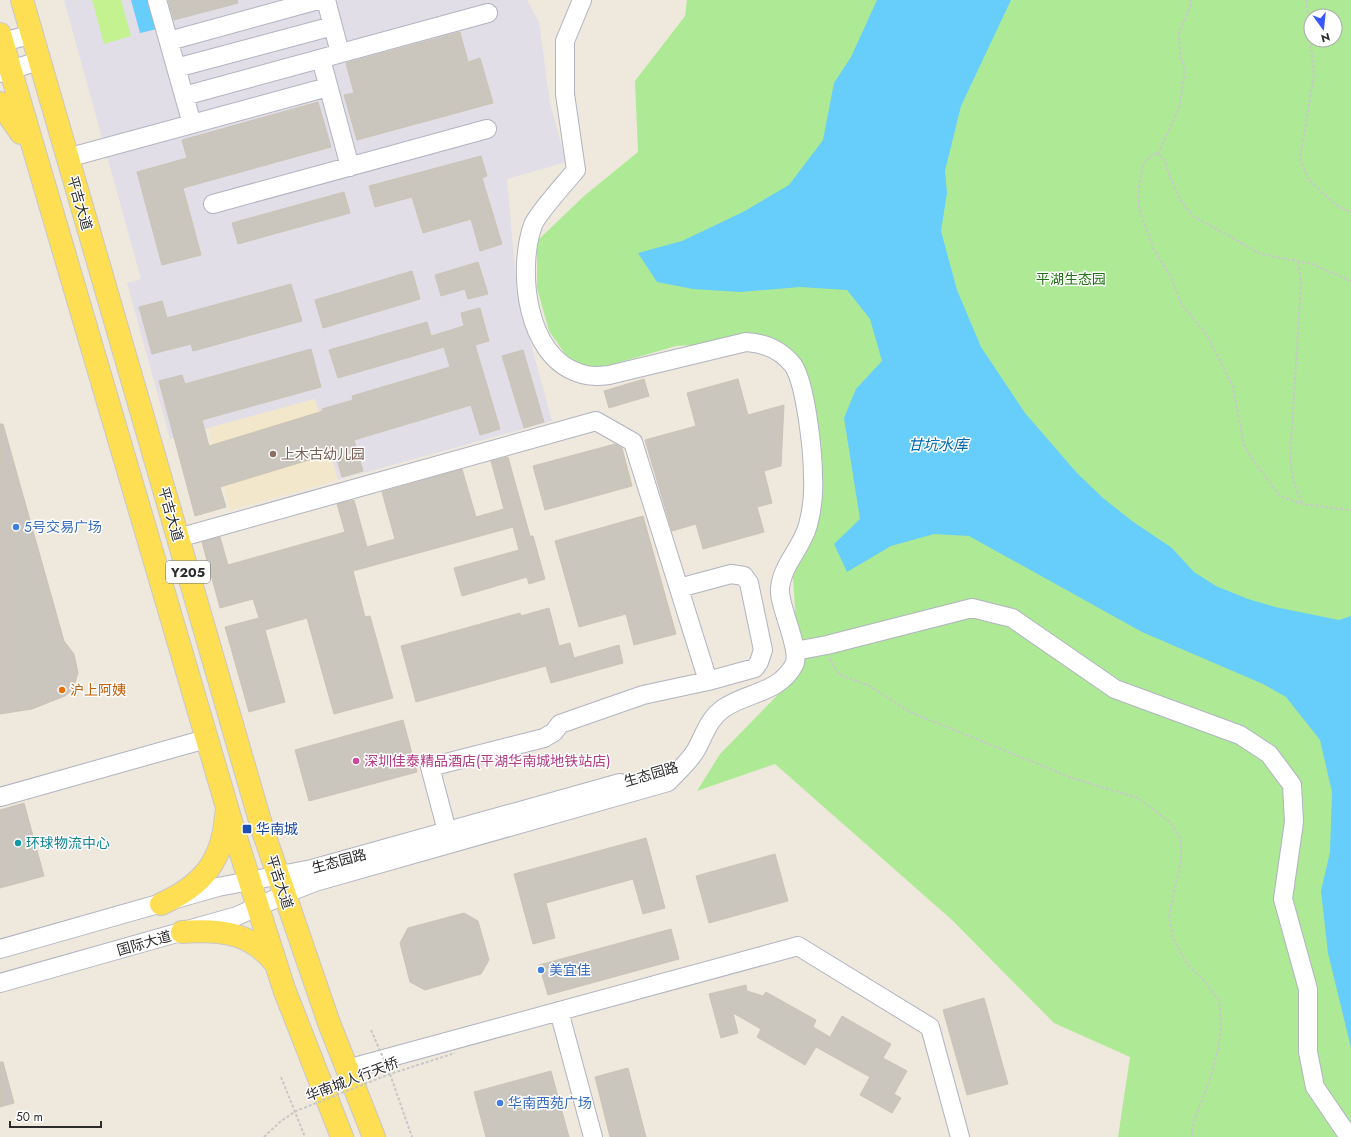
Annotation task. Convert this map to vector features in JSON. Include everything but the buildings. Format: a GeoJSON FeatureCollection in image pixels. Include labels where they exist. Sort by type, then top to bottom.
{"type":"FeatureCollection","features":[{"type":"Feature","properties":{"kind":"main road","name":"平吉大道"},"geometry":{"type":"LineString","coordinates":[[22,0],[261,823],[281,885],[347,1069],[374,1137]]}},
{"type":"Feature","properties":{"kind":"main road","name":"平吉大道"},"geometry":{"type":"LineString","coordinates":[[1,40],[5,71],[36,159],[206,739],[257,907],[305,1045],[342,1137]]}},
{"type":"Feature","properties":{"kind":"main road"},"geometry":{"type":"LineString","coordinates":[[0,103],[9,114],[36,159]]}},
{"type":"Feature","properties":{"kind":"main road"},"geometry":{"type":"LineString","coordinates":[[161,904],[190,889],[210,867],[222,841],[225,828],[224,798]]}},
{"type":"Feature","properties":{"kind":"main road"},"geometry":{"type":"LineString","coordinates":[[182,932],[213,930],[228,932],[260,947],[276,964]]}},
{"type":"Feature","properties":{"kind":"street"},"geometry":{"type":"LineString","coordinates":[[157,0],[192,124]]}},
{"type":"Feature","properties":{"kind":"street"},"geometry":{"type":"LineString","coordinates":[[169,41],[318,0]]}},
{"type":"Feature","properties":{"kind":"street"},"geometry":{"type":"LineString","coordinates":[[326,0],[340,54]]}},
{"type":"Feature","properties":{"kind":"street"},"geometry":{"type":"LineString","coordinates":[[582,0],[566,41],[566,94],[576,170],[533,223],[527,248],[525,273],[526,292],[534,323],[554,358],[566,368],[580,374],[594,376],[609,375],[746,342],[756,342],[774,349],[791,363],[801,382],[814,477],[811,507],[804,539],[785,570],[779,589],[794,651],[795,662],[789,673],[775,686],[736,701],[713,717],[704,730],[695,751],[684,764]]}},
{"type":"Feature","properties":{"kind":"street"},"geometry":{"type":"LineString","coordinates":[[184,96],[488,13]]}},
{"type":"Feature","properties":{"kind":"street"},"geometry":{"type":"LineString","coordinates":[[176,68],[333,26]]}},
{"type":"Feature","properties":{"kind":"street"},"geometry":{"type":"LineString","coordinates":[[1,40],[32,34]]}},
{"type":"Feature","properties":{"kind":"street"},"geometry":{"type":"LineString","coordinates":[[321,59],[350,167]]}},
{"type":"Feature","properties":{"kind":"street"},"geometry":{"type":"LineString","coordinates":[[5,71],[39,61]]}},
{"type":"Feature","properties":{"kind":"street"},"geometry":{"type":"LineString","coordinates":[[67,158],[328,87]]}},
{"type":"Feature","properties":{"kind":"street"},"geometry":{"type":"LineString","coordinates":[[213,204],[487,129]]}},
{"type":"Feature","properties":{"kind":"street"},"geometry":{"type":"LineString","coordinates":[[178,538],[596,421],[633,442],[708,681]]}},
{"type":"Feature","properties":{"kind":"street"},"geometry":{"type":"LineString","coordinates":[[447,831],[430,767],[544,738],[554,732],[560,724],[643,696],[708,681],[755,668],[759,662],[763,650],[748,583],[744,576],[731,574],[679,588]]}},
{"type":"Feature","properties":{"kind":"street"},"geometry":{"type":"LineString","coordinates":[[794,651],[827,645],[972,608],[1012,618],[1115,689],[1240,735],[1269,754],[1292,785],[1294,822],[1283,898],[1308,989],[1308,1052],[1315,1087],[1349,1137]]}},
{"type":"Feature","properties":{"kind":"street"},"geometry":{"type":"LineString","coordinates":[[0,797],[206,739]]}},
{"type":"Feature","properties":{"kind":"street","name":"生态园路"},"geometry":{"type":"LineString","coordinates":[[281,885],[315,882],[668,782],[684,764]]}},
{"type":"Feature","properties":{"kind":"street","name":"生态园路"},"geometry":{"type":"LineString","coordinates":[[281,885],[312,869],[684,764]]}},
{"type":"Feature","properties":{"kind":"street"},"geometry":{"type":"LineString","coordinates":[[0,949],[218,887],[249,881],[281,885]]}},
{"type":"Feature","properties":{"kind":"street","name":"国际大道"},"geometry":{"type":"LineString","coordinates":[[0,983],[237,916],[257,907],[281,885]]}},
{"type":"Feature","properties":{"kind":"street"},"geometry":{"type":"LineString","coordinates":[[347,1069],[798,946],[930,1027],[960,1137]]}},
{"type":"Feature","properties":{"kind":"street"},"geometry":{"type":"LineString","coordinates":[[559,1011],[593,1137]]}},
{"type":"Feature","properties":{"kind":"path"},"geometry":{"type":"LineString","coordinates":[[1158,154],[1179,108],[1185,71],[1180,55],[1179,33],[1191,5],[1190,0]]}},
{"type":"Feature","properties":{"kind":"path"},"geometry":{"type":"LineString","coordinates":[[1306,0],[1314,75],[1300,158],[1308,179],[1337,206],[1351,212]]}},
{"type":"Feature","properties":{"kind":"path"},"geometry":{"type":"LineString","coordinates":[[1158,154],[1153,154],[1144,163],[1139,185],[1139,208],[1154,248],[1170,275],[1182,305],[1207,335],[1233,387],[1244,445],[1253,460],[1280,496],[1302,504],[1351,510]]}},
{"type":"Feature","properties":{"kind":"path"},"geometry":{"type":"LineString","coordinates":[[1158,154],[1165,161],[1170,178],[1181,201],[1193,216],[1261,254],[1312,264],[1351,281]]}},
{"type":"Feature","properties":{"kind":"path"},"geometry":{"type":"LineString","coordinates":[[1298,262],[1301,282],[1290,460],[1294,483],[1302,504]]}},
{"type":"Feature","properties":{"kind":"path"},"geometry":{"type":"LineString","coordinates":[[827,645],[834,668],[840,675],[870,686],[910,712],[1072,778],[1138,798],[1170,823],[1180,840],[1181,861],[1169,916],[1173,938],[1187,964],[1202,978],[1219,1000],[1221,1025],[1218,1050],[1209,1082],[1192,1126],[1192,1137]]}},
{"type":"Feature","properties":{"kind":"path"},"geometry":{"type":"LineString","coordinates":[[371,1030],[390,1074],[412,1137]]}},
{"type":"Feature","properties":{"kind":"path","name":"华南城人行天桥"},"geometry":{"type":"LineString","coordinates":[[264,1137],[280,1120],[296,1111],[390,1074],[455,1053]]}},
{"type":"Feature","properties":{"kind":"path"},"geometry":{"type":"LineString","coordinates":[[281,1077],[296,1111],[305,1137]]}},
{"type":"Feature","properties":{"kind":"shaded area"},"geometry":{"type":"Polygon","coordinates":[[[64,0],[527,0],[539,22],[550,103],[566,162],[507,179],[517,293],[552,421],[338,480],[315,399],[170,439],[127,283],[141,279],[64,0]]]}},
{"type":"Feature","properties":{"kind":"shaded area","name":"上木古幼儿园"},"geometry":{"type":"Polygon","coordinates":[[[315,399],[338,480],[230,510],[208,428],[315,399]]]}},
{"type":"Feature","properties":{"kind":"green space"},"geometry":{"type":"Polygon","coordinates":[[[92,0],[121,0],[131,36],[104,44],[92,0]]]}},
{"type":"Feature","properties":{"kind":"green space","name":"平湖生态园"},"geometry":{"type":"Polygon","coordinates":[[[687,0],[1351,0],[1351,1137],[1118,1137],[1130,1057],[1054,1023],[952,920],[775,764],[697,791],[720,754],[799,673],[793,577],[821,511],[808,373],[773,340],[676,346],[607,366],[582,367],[565,354],[549,331],[537,288],[537,241],[584,196],[638,152],[635,81],[685,16],[687,0]]]}},
{"type":"Feature","properties":{"kind":"water"},"geometry":{"type":"Polygon","coordinates":[[[131,0],[149,0],[157,29],[140,33],[131,0]]]}},
{"type":"Feature","properties":{"kind":"water","name":"甘坑水库"},"geometry":{"type":"Polygon","coordinates":[[[877,0],[1011,0],[961,106],[945,171],[947,193],[941,231],[957,290],[981,347],[1025,413],[1077,473],[1103,498],[1132,521],[1172,548],[1194,572],[1216,586],[1248,599],[1275,607],[1339,620],[1351,616],[1351,1048],[1328,953],[1321,891],[1330,852],[1332,792],[1320,740],[1286,697],[1263,684],[1142,632],[969,536],[934,534],[891,546],[847,572],[834,544],[860,519],[844,418],[856,389],[882,361],[870,319],[847,290],[800,287],[740,292],[693,289],[657,282],[638,253],[682,241],[743,212],[789,185],[823,140],[834,83],[851,57],[877,0]]]}},
{"type":"Feature","properties":{"kind":"place","name":"上木古幼儿园"},"geometry":{"type":"Point","coordinates":[273,454]}},
{"type":"Feature","properties":{"kind":"place","name":"5号交易广场"},"geometry":{"type":"Point","coordinates":[16,527]}},
{"type":"Feature","properties":{"kind":"place","name":"沪上阿姨"},"geometry":{"type":"Point","coordinates":[62,690]}},
{"type":"Feature","properties":{"kind":"place","name":"深圳佳泰精品酒店(平湖华南城地铁站店)"},"geometry":{"type":"Point","coordinates":[356,761]}},
{"type":"Feature","properties":{"kind":"place","name":"华南城"},"geometry":{"type":"Point","coordinates":[247,829]}},
{"type":"Feature","properties":{"kind":"place","name":"环球物流中心"},"geometry":{"type":"Point","coordinates":[18,843]}},
{"type":"Feature","properties":{"kind":"place","name":"美宜佳"},"geometry":{"type":"Point","coordinates":[541,970]}},
{"type":"Feature","properties":{"kind":"place","name":"华南西苑广场"},"geometry":{"type":"Point","coordinates":[500,1103]}}]}
